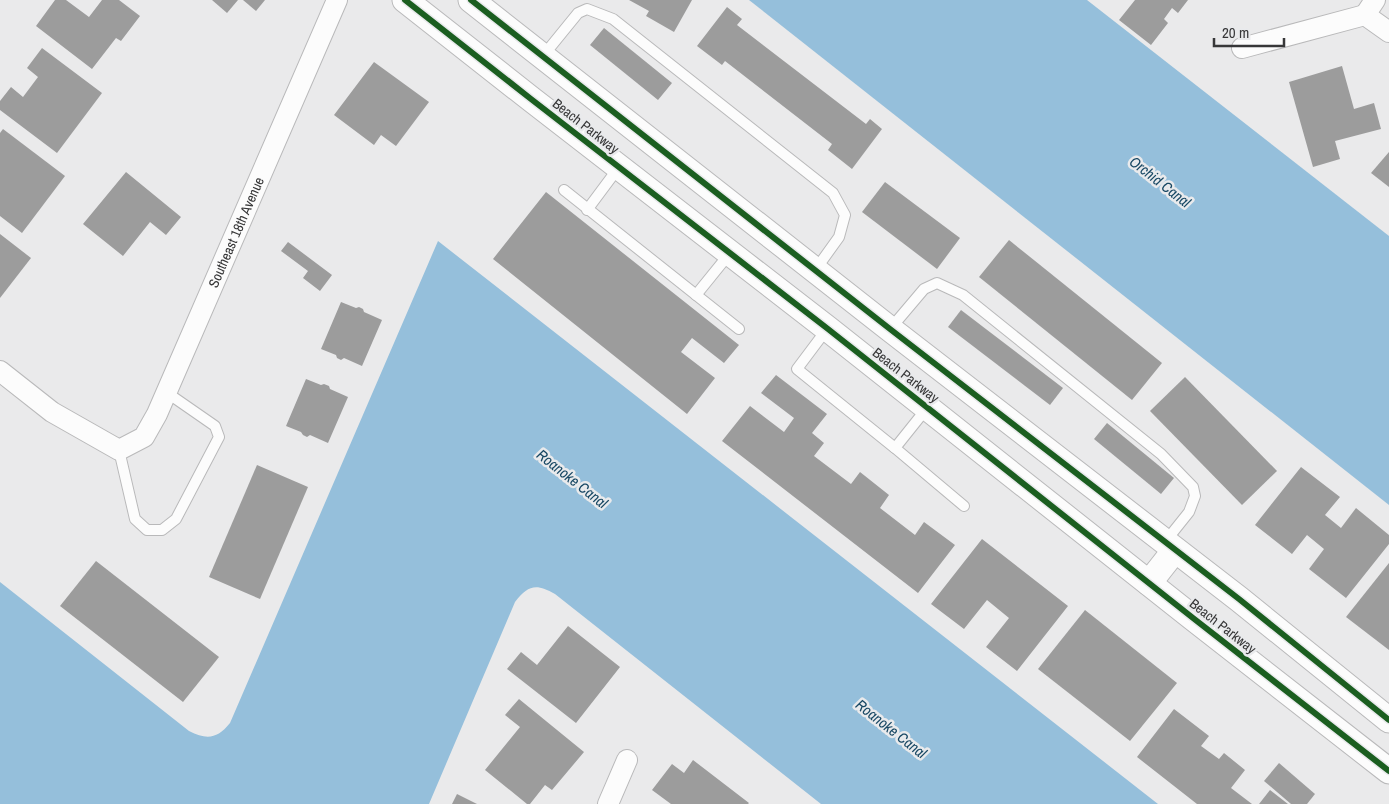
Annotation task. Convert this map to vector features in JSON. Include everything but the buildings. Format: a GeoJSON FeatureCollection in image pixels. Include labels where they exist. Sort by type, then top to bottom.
{"type":"FeatureCollection","features":[{"type":"Feature","properties":{"kind":"street","name":"Southeast 18th Avenue"},"geometry":{"type":"LineString","coordinates":[[119,450],[144,437],[157,414],[336,0]]}},
{"type":"Feature","properties":{"kind":"street","name":"Beach Parkway"},"geometry":{"type":"LineString","coordinates":[[405,0],[828,329],[1149,584],[1389,771]]}},
{"type":"Feature","properties":{"kind":"street","name":"Beach Parkway"},"geometry":{"type":"LineString","coordinates":[[471,0],[850,298],[1170,546],[1389,720]]}},
{"type":"Feature","properties":{"kind":"street"},"geometry":{"type":"LineString","coordinates":[[1242,48],[1370,7],[1389,32]]}},
{"type":"Feature","properties":{"kind":"street"},"geometry":{"type":"LineString","coordinates":[[828,329],[850,298]]}},
{"type":"Feature","properties":{"kind":"street"},"geometry":{"type":"LineString","coordinates":[[0,371],[52,412],[119,450]]}},
{"type":"Feature","properties":{"kind":"street"},"geometry":{"type":"LineString","coordinates":[[1149,584],[1170,546]]}},
{"type":"Feature","properties":{"kind":"street"},"geometry":{"type":"LineString","coordinates":[[608,804],[627,760]]}},
{"type":"Feature","properties":{"kind":"lane"},"geometry":{"type":"LineString","coordinates":[[543,56],[578,13],[587,9],[614,19],[833,193],[845,215],[839,237],[815,270]]}},
{"type":"Feature","properties":{"kind":"lane"},"geometry":{"type":"LineString","coordinates":[[588,210],[619,167]]}},
{"type":"Feature","properties":{"kind":"lane"},"geometry":{"type":"LineString","coordinates":[[564,190],[739,329]]}},
{"type":"Feature","properties":{"kind":"lane"},"geometry":{"type":"LineString","coordinates":[[696,295],[730,253]]}},
{"type":"Feature","properties":{"kind":"lane"},"geometry":{"type":"LineString","coordinates":[[890,329],[924,289],[937,283],[963,295],[1161,454],[1194,487],[1195,496],[1189,512],[1170,546]]}},
{"type":"Feature","properties":{"kind":"lane"},"geometry":{"type":"LineString","coordinates":[[828,329],[797,369],[964,506]]}},
{"type":"Feature","properties":{"kind":"lane"},"geometry":{"type":"LineString","coordinates":[[119,450],[135,519],[147,530],[162,530],[176,519],[219,437],[215,426],[166,392]]}},
{"type":"Feature","properties":{"kind":"lane"},"geometry":{"type":"LineString","coordinates":[[895,448],[927,408]]}},
{"type":"Feature","properties":{"kind":"water","name":"Orchid Canal"},"geometry":{"type":"Polygon","coordinates":[[[749,0],[1087,0],[1389,236],[1389,505],[749,0]]]}},
{"type":"Feature","properties":{"kind":"water","name":"Roanoke Canal"},"geometry":{"type":"Polygon","coordinates":[[[438,241],[1158,804],[821,804],[555,594],[543,588],[533,587],[524,592],[515,602],[429,804],[0,804],[0,582],[189,731],[206,737],[221,732],[230,723],[438,241]]]}},
{"type":"Feature","properties":{"kind":"cycle path"},"geometry":{"type":"LineString","coordinates":[[405,0],[828,329],[1389,771]]}},
{"type":"Feature","properties":{"kind":"cycle path"},"geometry":{"type":"LineString","coordinates":[[471,0],[890,329],[1239,599],[1389,720]]}}]}
